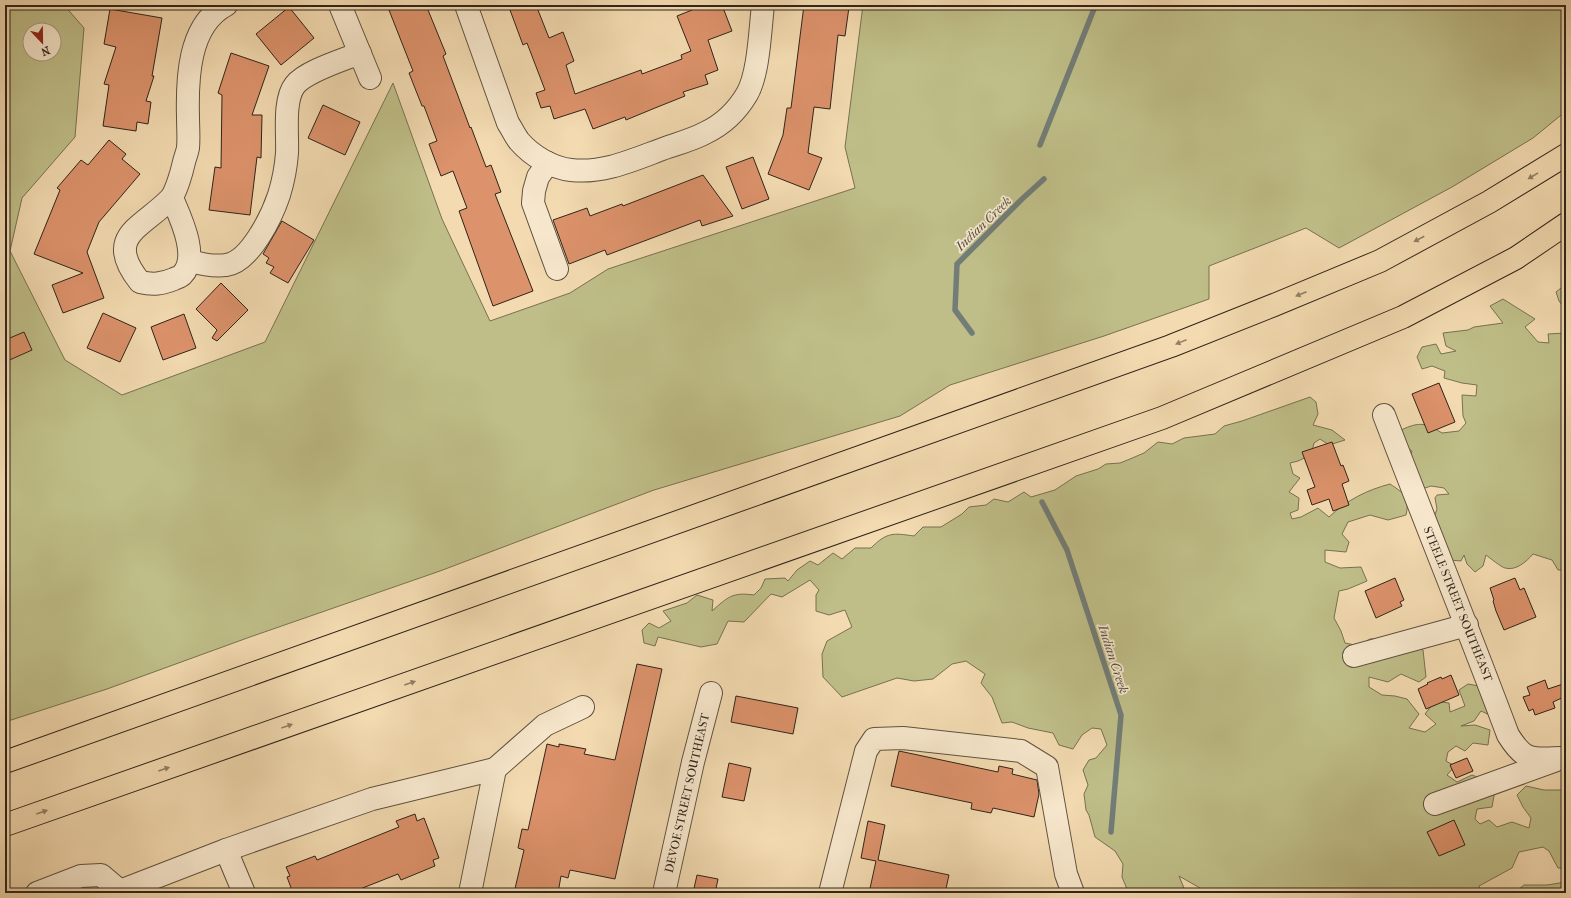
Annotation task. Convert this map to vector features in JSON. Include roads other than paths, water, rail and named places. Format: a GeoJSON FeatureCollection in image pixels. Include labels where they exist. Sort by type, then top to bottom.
{"type":"FeatureCollection","features":[{"type":"Feature","properties":{"kind":"highway"},"geometry":{"type":"LineString","coordinates":[[5,762],[1171,346],[1380,261],[1489,202],[1566,155]]}},
{"type":"Feature","properties":{"kind":"highway"},"geometry":{"type":"LineString","coordinates":[[5,825],[1162,418],[1403,317],[1516,258],[1566,224]]}},
{"type":"Feature","properties":{"kind":"street"},"geometry":{"type":"LineString","coordinates":[[172,198],[184,227],[189,246],[190,261],[182,275],[167,282],[154,285],[140,282],[126,260],[125,246],[130,236],[144,220],[172,198],[188,148],[189,79],[193,55],[200,33],[212,16],[226,5]]}},
{"type":"Feature","properties":{"kind":"street"},"geometry":{"type":"LineString","coordinates":[[340,5],[370,78]]}},
{"type":"Feature","properties":{"kind":"street"},"geometry":{"type":"LineString","coordinates":[[466,5],[508,123],[519,140],[533,154],[548,163],[571,170],[597,170],[614,166],[705,134],[724,121],[736,109],[747,93],[754,74],[762,5]]}},
{"type":"Feature","properties":{"kind":"street"},"geometry":{"type":"LineString","coordinates":[[190,261],[206,265],[227,265],[242,258],[255,242],[265,225],[278,196],[283,180],[287,152],[288,106],[290,95],[295,85],[306,77],[327,66],[360,53]]}},
{"type":"Feature","properties":{"kind":"street"},"geometry":{"type":"LineString","coordinates":[[548,163],[538,177],[534,191],[533,203],[557,269]]}},
{"type":"Feature","properties":{"kind":"street","name":"STEELE STREET SOUTHEAST"},"geometry":{"type":"LineString","coordinates":[[1384,415],[1420,510],[1467,625],[1508,735],[1515,746],[1524,755],[1536,759],[1563,757]]}},
{"type":"Feature","properties":{"kind":"street"},"geometry":{"type":"LineString","coordinates":[[1354,656],[1467,625]]}},
{"type":"Feature","properties":{"kind":"street","name":"DEVOE STREET SOUTHEAST"},"geometry":{"type":"LineString","coordinates":[[664,893],[693,762],[711,694]]}},
{"type":"Feature","properties":{"kind":"street"},"geometry":{"type":"LineString","coordinates":[[37,893],[81,876],[101,875],[120,892],[226,850],[372,799],[495,770],[545,725],[583,706]]}},
{"type":"Feature","properties":{"kind":"street"},"geometry":{"type":"LineString","coordinates":[[830,893],[866,751],[874,739],[903,738],[1021,751],[1047,767],[1066,874],[1073,893]]}},
{"type":"Feature","properties":{"kind":"street"},"geometry":{"type":"LineString","coordinates":[[1435,804],[1563,757]]}},
{"type":"Feature","properties":{"kind":"street"},"geometry":{"type":"LineString","coordinates":[[470,893],[495,770]]}},
{"type":"Feature","properties":{"kind":"street"},"geometry":{"type":"LineString","coordinates":[[226,850],[244,893]]}},
{"type":"Feature","properties":{"kind":"waterway","name":"Indian Creek"},"geometry":{"type":"LineString","coordinates":[[1040,145],[1094,9],[1098,5]]}},
{"type":"Feature","properties":{"kind":"waterway","name":"Indian Creek"},"geometry":{"type":"LineString","coordinates":[[972,333],[955,310],[957,264],[1044,179]]}},
{"type":"Feature","properties":{"kind":"waterway","name":"Indian Creek"},"geometry":{"type":"LineString","coordinates":[[1042,502],[1067,550],[1121,715],[1111,832]]}}]}
